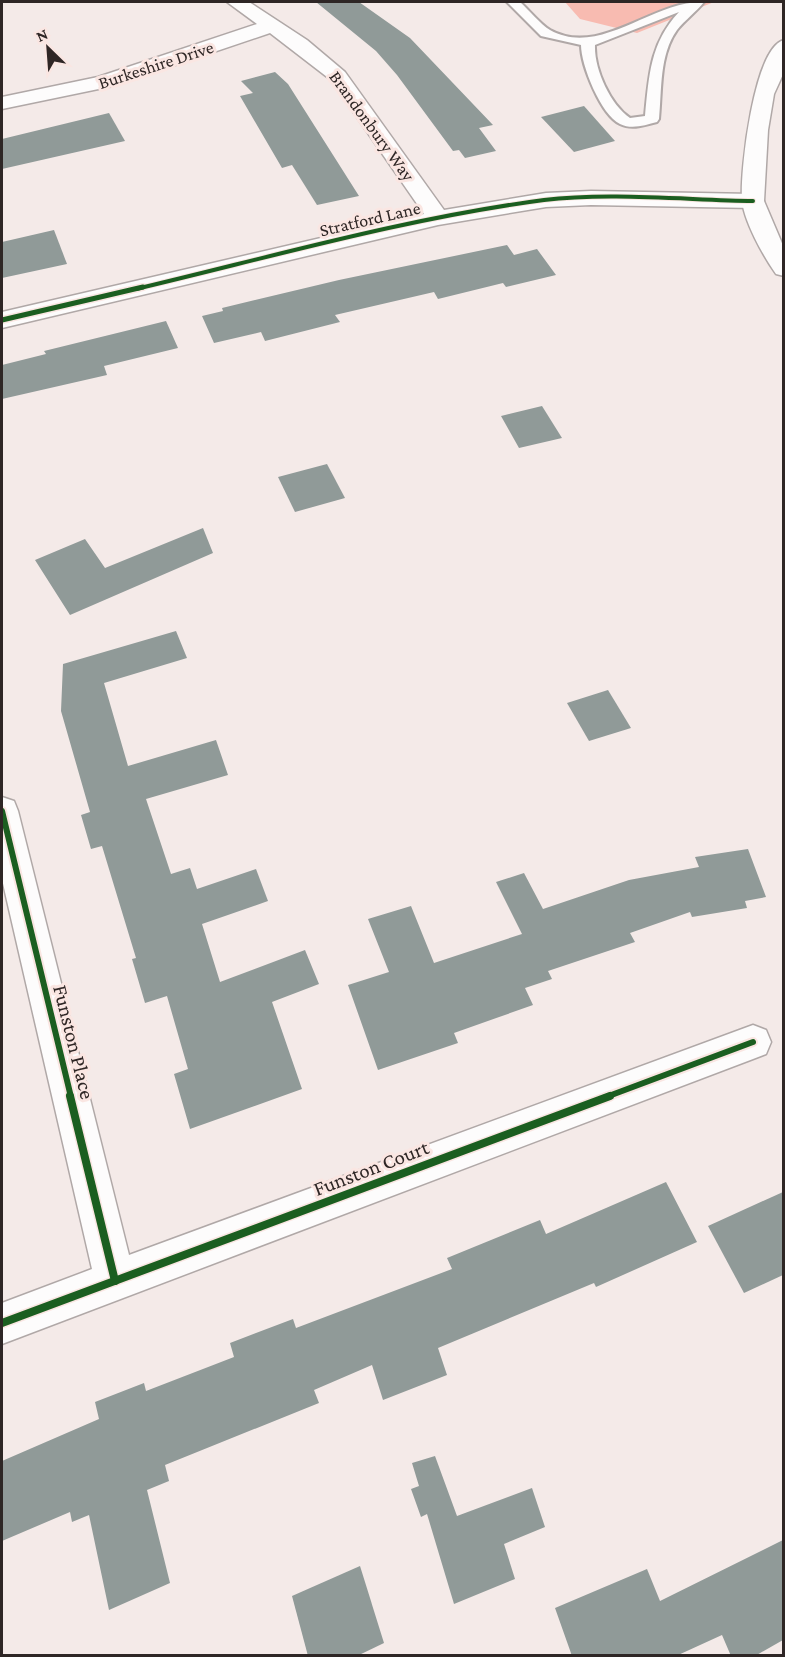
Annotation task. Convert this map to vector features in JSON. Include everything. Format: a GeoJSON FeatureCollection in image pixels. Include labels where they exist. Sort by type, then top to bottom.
{"type":"FeatureCollection","features":[{"type":"Feature","properties":{"kind":"street","name":"Brandonbury Way"},"geometry":{"type":"LineString","coordinates":[[237,2],[321,60],[338,76],[438,218]]}},
{"type":"Feature","properties":{"kind":"street","name":"Burkeshire Drive"},"geometry":{"type":"LineString","coordinates":[[2,103],[43,98],[138,73],[273,25]]}},
{"type":"Feature","properties":{"kind":"street"},"geometry":{"type":"LineString","coordinates":[[783,46],[764,94],[757,130],[753,201],[771,247],[783,269]]}},
{"type":"Feature","properties":{"kind":"street","name":"Stratford Lane"},"geometry":{"type":"LineString","coordinates":[[2,320],[438,218],[502,206],[580,198],[753,201]]}},
{"type":"Feature","properties":{"kind":"street","name":"Funston Place"},"geometry":{"type":"LineString","coordinates":[[2,811],[115,1281]]}},
{"type":"Feature","properties":{"kind":"street","name":"Funston Court"},"geometry":{"type":"LineString","coordinates":[[2,1323],[753,1042]]}},
{"type":"Feature","properties":{"kind":"lane"},"geometry":{"type":"LineString","coordinates":[[513,2],[546,33],[588,43],[695,2]]}},
{"type":"Feature","properties":{"kind":"lane"},"geometry":{"type":"LineString","coordinates":[[588,43],[593,70],[615,115],[625,121],[652,119],[656,66],[662,43],[674,22],[695,2]]}},
{"type":"Feature","properties":{"kind":"shaded area"},"geometry":{"type":"Polygon","coordinates":[[[565,2],[714,2],[637,33],[580,19],[565,2]]]}},
{"type":"Feature","properties":{"kind":"building"},"geometry":{"type":"Polygon","coordinates":[[[316,2],[359,2],[410,38],[493,125],[479,128],[496,151],[465,158],[459,150],[453,151],[397,75],[376,51],[316,2]]]}},
{"type":"Feature","properties":{"kind":"building"},"geometry":{"type":"Polygon","coordinates":[[[275,72],[288,84],[359,196],[317,205],[292,165],[282,168],[240,96],[253,93],[241,81],[275,72]]]}},
{"type":"Feature","properties":{"kind":"building"},"geometry":{"type":"Polygon","coordinates":[[[584,106],[615,141],[574,152],[541,117],[584,106]]]}},
{"type":"Feature","properties":{"kind":"building"},"geometry":{"type":"Polygon","coordinates":[[[109,113],[125,141],[2,169],[2,139],[109,113]]]}},
{"type":"Feature","properties":{"kind":"building"},"geometry":{"type":"Polygon","coordinates":[[[54,230],[67,264],[2,278],[2,242],[54,230]]]}},
{"type":"Feature","properties":{"kind":"building"},"geometry":{"type":"Polygon","coordinates":[[[507,245],[514,255],[537,249],[556,275],[506,287],[503,283],[438,299],[434,292],[335,315],[340,322],[265,341],[261,332],[214,343],[202,316],[223,311],[222,308],[339,280],[507,245]]]}},
{"type":"Feature","properties":{"kind":"building"},"geometry":{"type":"Polygon","coordinates":[[[166,321],[178,348],[104,366],[107,375],[2,399],[2,365],[46,354],[44,351],[166,321]]]}},
{"type":"Feature","properties":{"kind":"building"},"geometry":{"type":"Polygon","coordinates":[[[542,406],[562,438],[519,448],[501,416],[542,406]]]}},
{"type":"Feature","properties":{"kind":"building"},"geometry":{"type":"Polygon","coordinates":[[[327,464],[345,498],[295,512],[278,477],[327,464]]]}},
{"type":"Feature","properties":{"kind":"building"},"geometry":{"type":"Polygon","coordinates":[[[203,528],[213,553],[70,615],[35,560],[85,539],[105,568],[203,528]]]}},
{"type":"Feature","properties":{"kind":"building"},"geometry":{"type":"Polygon","coordinates":[[[176,631],[187,658],[104,683],[128,766],[216,740],[228,775],[146,799],[171,874],[190,868],[197,889],[256,869],[268,901],[202,924],[220,982],[305,950],[319,984],[272,1002],[302,1089],[190,1129],[174,1074],[188,1069],[167,996],[145,1003],[132,959],[136,958],[102,846],[91,849],[81,815],[90,812],[61,711],[63,664],[176,631]]]}},
{"type":"Feature","properties":{"kind":"building"},"geometry":{"type":"Polygon","coordinates":[[[608,690],[631,728],[589,741],[567,703],[608,690]]]}},
{"type":"Feature","properties":{"kind":"building"},"geometry":{"type":"Polygon","coordinates":[[[748,849],[766,897],[745,901],[747,908],[692,917],[690,912],[630,933],[635,942],[548,971],[552,979],[525,988],[533,1005],[454,1033],[458,1043],[378,1070],[348,985],[389,972],[368,919],[411,906],[434,963],[522,934],[496,882],[524,873],[543,909],[629,880],[699,867],[695,857],[748,849]]]}},
{"type":"Feature","properties":{"kind":"building"},"geometry":{"type":"Polygon","coordinates":[[[666,1182],[697,1242],[596,1287],[594,1283],[438,1348],[447,1375],[383,1400],[372,1365],[314,1390],[319,1403],[165,1465],[169,1481],[147,1490],[170,1583],[109,1610],[89,1515],[72,1522],[70,1512],[2,1541],[2,1461],[99,1419],[95,1402],[144,1383],[146,1391],[234,1357],[230,1343],[293,1319],[296,1328],[452,1269],[447,1258],[540,1220],[546,1234],[666,1182]]]}},
{"type":"Feature","properties":{"kind":"building"},"geometry":{"type":"Polygon","coordinates":[[[783,1192],[783,1275],[744,1293],[708,1226],[783,1192]]]}},
{"type":"Feature","properties":{"kind":"building"},"geometry":{"type":"Polygon","coordinates":[[[435,1456],[457,1516],[532,1488],[545,1527],[504,1544],[515,1579],[454,1604],[427,1514],[421,1517],[411,1489],[419,1486],[412,1463],[435,1456]]]}},
{"type":"Feature","properties":{"kind":"building"},"geometry":{"type":"Polygon","coordinates":[[[783,1540],[783,1640],[755,1656],[731,1656],[722,1635],[676,1656],[572,1656],[555,1608],[647,1569],[660,1601],[783,1540]]]}},
{"type":"Feature","properties":{"kind":"building"},"geometry":{"type":"Polygon","coordinates":[[[360,1566],[384,1643],[357,1656],[308,1656],[292,1596],[360,1566]]]}},
{"type":"Feature","properties":{"kind":"cycle path"},"geometry":{"type":"LineString","coordinates":[[2,320],[438,218],[546,200],[591,198],[753,201]]}},
{"type":"Feature","properties":{"kind":"cycle path"},"geometry":{"type":"LineString","coordinates":[[2,811],[115,1281]]}},
{"type":"Feature","properties":{"kind":"cycle path"},"geometry":{"type":"LineString","coordinates":[[2,1323],[753,1042]]}}]}
